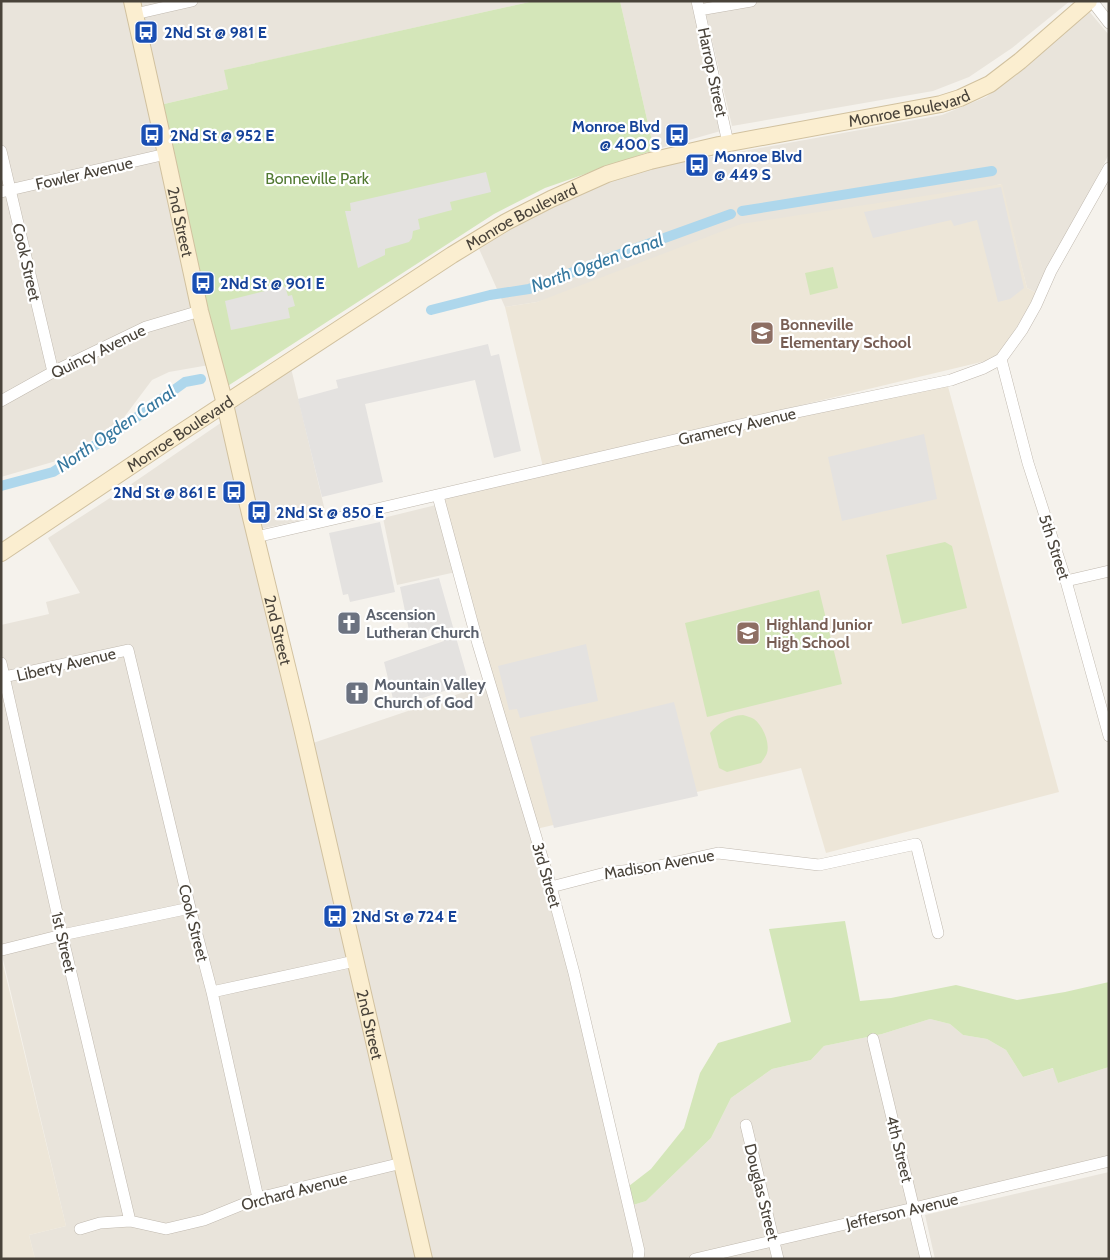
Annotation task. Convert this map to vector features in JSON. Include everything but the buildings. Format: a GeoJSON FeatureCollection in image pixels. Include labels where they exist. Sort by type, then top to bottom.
{"type":"FeatureCollection","features":[{"type":"Feature","properties":{"kind":"main road","name":"Monroe Boulevard"},"geometry":{"type":"LineString","coordinates":[[1,553],[168,441],[477,239],[506,222],[589,182],[650,161],[728,143],[941,104],[960,98],[990,84],[1090,1]]}},
{"type":"Feature","properties":{"kind":"main road","name":"2nd Street"},"geometry":{"type":"LineString","coordinates":[[133,8],[200,311],[225,404],[302,728],[424,1259]]}},
{"type":"Feature","properties":{"kind":"street"},"geometry":{"type":"LineString","coordinates":[[133,8],[192,1]]}},
{"type":"Feature","properties":{"kind":"street"},"geometry":{"type":"LineString","coordinates":[[698,6],[751,1]]}},
{"type":"Feature","properties":{"kind":"street"},"geometry":{"type":"LineString","coordinates":[[1090,1],[1109,23]]}},
{"type":"Feature","properties":{"kind":"street","name":"Harrop Street"},"geometry":{"type":"LineString","coordinates":[[698,6],[728,143]]}},
{"type":"Feature","properties":{"kind":"street","name":"Cook Street"},"geometry":{"type":"LineString","coordinates":[[1,151],[6,191],[53,372]]}},
{"type":"Feature","properties":{"kind":"street","name":"Fowler Avenue"},"geometry":{"type":"LineString","coordinates":[[6,191],[166,154]]}},
{"type":"Feature","properties":{"kind":"street","name":"Gramercy Avenue"},"geometry":{"type":"LineString","coordinates":[[256,537],[787,414],[951,380],[984,368],[1001,359],[1022,330],[1036,305],[1051,271],[1109,168]]}},
{"type":"Feature","properties":{"kind":"street","name":"Quincy Avenue"},"geometry":{"type":"LineString","coordinates":[[1,401],[53,372],[146,327],[200,311]]}},
{"type":"Feature","properties":{"kind":"street","name":"5th Street"},"geometry":{"type":"LineString","coordinates":[[1001,359],[1028,463],[1066,581],[1109,736]]}},
{"type":"Feature","properties":{"kind":"street","name":"3rd Street"},"geometry":{"type":"LineString","coordinates":[[438,496],[478,644],[551,887],[574,973],[639,1251],[638,1259]]}},
{"type":"Feature","properties":{"kind":"street"},"geometry":{"type":"LineString","coordinates":[[1066,581],[1109,571]]}},
{"type":"Feature","properties":{"kind":"street","name":"Cook Street"},"geometry":{"type":"LineString","coordinates":[[128,650],[212,992],[258,1198]]}},
{"type":"Feature","properties":{"kind":"street","name":"Liberty Avenue"},"geometry":{"type":"LineString","coordinates":[[4,677],[128,650]]}},
{"type":"Feature","properties":{"kind":"street","name":"1st Street"},"geometry":{"type":"LineString","coordinates":[[1,663],[62,935],[130,1221]]}},
{"type":"Feature","properties":{"kind":"street","name":"Madison Avenue"},"geometry":{"type":"LineString","coordinates":[[551,887],[605,873],[649,868],[718,853],[819,865],[916,844],[938,934]]}},
{"type":"Feature","properties":{"kind":"street"},"geometry":{"type":"LineString","coordinates":[[2,950],[62,935],[190,908]]}},
{"type":"Feature","properties":{"kind":"street"},"geometry":{"type":"LineString","coordinates":[[212,992],[355,961]]}},
{"type":"Feature","properties":{"kind":"street","name":"4th Street"},"geometry":{"type":"LineString","coordinates":[[873,1039],[926,1259]]}},
{"type":"Feature","properties":{"kind":"street","name":"Douglas Street"},"geometry":{"type":"LineString","coordinates":[[746,1125],[778,1259]]}},
{"type":"Feature","properties":{"kind":"street","name":"Jefferson Avenue"},"geometry":{"type":"LineString","coordinates":[[695,1259],[1109,1161]]}},
{"type":"Feature","properties":{"kind":"street","name":"Orchard Avenue"},"geometry":{"type":"LineString","coordinates":[[80,1229],[100,1223],[130,1221],[166,1229],[204,1220],[258,1198],[402,1163]]}},
{"type":"Feature","properties":{"kind":"shaded area"},"geometry":{"type":"Polygon","coordinates":[[[1,1],[124,1],[209,365],[169,372],[152,380],[122,420],[63,459],[1,477],[1,1]]]}},
{"type":"Feature","properties":{"kind":"shaded area"},"geometry":{"type":"Polygon","coordinates":[[[136,1],[534,1],[225,70],[228,89],[160,105],[136,1]]]}},
{"type":"Feature","properties":{"kind":"shaded area"},"geometry":{"type":"Polygon","coordinates":[[[620,1],[693,1],[724,130],[654,150],[620,1]]]}},
{"type":"Feature","properties":{"kind":"shaded area"},"geometry":{"type":"Polygon","coordinates":[[[703,1],[1070,1],[1012,48],[969,77],[933,91],[732,126],[703,1]]]}},
{"type":"Feature","properties":{"kind":"shaded area"},"geometry":{"type":"Polygon","coordinates":[[[1088,10],[1109,35],[1109,154],[1037,293],[1027,288],[1001,184],[537,302],[505,307],[476,242],[628,172],[942,115],[986,97],[1023,70],[1088,10]]]}},
{"type":"Feature","properties":{"kind":"shaded area"},"geometry":{"type":"Polygon","coordinates":[[[486,172],[491,192],[450,202],[452,210],[418,219],[420,229],[413,231],[409,242],[385,249],[385,255],[358,268],[345,211],[351,211],[350,203],[486,172]]]}},
{"type":"Feature","properties":{"kind":"shaded area","name":"Bonneville Elementary School"},"geometry":{"type":"Polygon","coordinates":[[[1002,184],[1027,288],[1037,293],[998,358],[543,467],[505,307],[537,302],[741,224],[1002,184]]]}},
{"type":"Feature","properties":{"kind":"shaded area"},"geometry":{"type":"Polygon","coordinates":[[[1001,187],[1024,288],[1010,299],[998,302],[977,220],[954,226],[951,220],[873,238],[864,212],[1001,187]]]}},
{"type":"Feature","properties":{"kind":"shaded area"},"geometry":{"type":"Polygon","coordinates":[[[285,286],[288,296],[292,295],[295,306],[288,308],[290,318],[231,330],[225,301],[285,286]]]}},
{"type":"Feature","properties":{"kind":"shaded area"},"geometry":{"type":"Polygon","coordinates":[[[488,344],[491,356],[499,354],[521,451],[494,458],[475,380],[365,404],[383,482],[322,497],[298,399],[338,388],[336,380],[488,344]]]}},
{"type":"Feature","properties":{"kind":"shaded area"},"geometry":{"type":"Polygon","coordinates":[[[291,368],[326,515],[260,529],[231,407],[291,368]]]}},
{"type":"Feature","properties":{"kind":"shaded area","name":"Highland Junior High School"},"geometry":{"type":"Polygon","coordinates":[[[947,383],[1059,792],[826,853],[801,768],[536,829],[443,498],[947,383]]]}},
{"type":"Feature","properties":{"kind":"shaded area"},"geometry":{"type":"Polygon","coordinates":[[[225,420],[418,1259],[35,1259],[29,1235],[66,1226],[1,951],[1,625],[49,614],[46,602],[80,593],[48,538],[225,420]]]}},
{"type":"Feature","properties":{"kind":"shaded area"},"geometry":{"type":"Polygon","coordinates":[[[924,434],[937,499],[842,521],[828,457],[924,434]]]}},
{"type":"Feature","properties":{"kind":"shaded area"},"geometry":{"type":"Polygon","coordinates":[[[436,505],[456,572],[397,585],[383,518],[436,505]]]}},
{"type":"Feature","properties":{"kind":"shaded area"},"geometry":{"type":"Polygon","coordinates":[[[380,522],[395,592],[350,602],[348,594],[343,595],[329,533],[380,522]]]}},
{"type":"Feature","properties":{"kind":"shaded area"},"geometry":{"type":"Polygon","coordinates":[[[439,578],[469,683],[395,707],[384,662],[444,641],[441,632],[411,640],[400,587],[439,578]]]}},
{"type":"Feature","properties":{"kind":"shaded area"},"geometry":{"type":"Polygon","coordinates":[[[586,644],[598,701],[520,718],[517,709],[509,710],[498,666],[586,644]]]}},
{"type":"Feature","properties":{"kind":"shaded area"},"geometry":{"type":"Polygon","coordinates":[[[488,684],[572,975],[630,1221],[634,1259],[430,1259],[310,744],[488,684]]]}},
{"type":"Feature","properties":{"kind":"shaded area"},"geometry":{"type":"Polygon","coordinates":[[[674,702],[698,796],[554,828],[530,737],[674,702]]]}},
{"type":"Feature","properties":{"kind":"shaded area"},"geometry":{"type":"Polygon","coordinates":[[[1,956],[66,1226],[29,1235],[35,1259],[1,1259],[1,956]]]}},
{"type":"Feature","properties":{"kind":"shaded area"},"geometry":{"type":"Polygon","coordinates":[[[930,1019],[950,1024],[963,1035],[987,1039],[1006,1050],[1023,1077],[1054,1068],[1058,1083],[1109,1067],[1109,1156],[682,1259],[645,1259],[633,1205],[646,1201],[711,1138],[731,1098],[772,1069],[811,1060],[824,1046],[882,1034],[930,1019]]]}},
{"type":"Feature","properties":{"kind":"shaded area"},"geometry":{"type":"Polygon","coordinates":[[[1109,1172],[1109,1259],[935,1259],[925,1215],[1109,1172]]]}},
{"type":"Feature","properties":{"kind":"shaded area"},"geometry":{"type":"Polygon","coordinates":[[[912,1213],[923,1259],[718,1259],[912,1213]]]}},
{"type":"Feature","properties":{"kind":"green space","name":"Bonneville Park"},"geometry":{"type":"Polygon","coordinates":[[[534,1],[620,1],[654,150],[545,188],[494,214],[223,389],[160,105],[228,89],[224,70],[534,1]]]}},
{"type":"Feature","properties":{"kind":"green space"},"geometry":{"type":"Polygon","coordinates":[[[833,267],[838,288],[810,295],[805,273],[833,267]]]}},
{"type":"Feature","properties":{"kind":"green space"},"geometry":{"type":"Polygon","coordinates":[[[945,542],[952,546],[967,608],[902,624],[886,555],[945,542]]]}},
{"type":"Feature","properties":{"kind":"green space"},"geometry":{"type":"Polygon","coordinates":[[[819,590],[842,684],[707,717],[685,623],[819,590]]]}},
{"type":"Feature","properties":{"kind":"green space"},"geometry":{"type":"Polygon","coordinates":[[[743,715],[754,719],[760,726],[767,739],[767,753],[761,763],[727,772],[719,768],[710,733],[725,720],[743,715]]]}},
{"type":"Feature","properties":{"kind":"green space"},"geometry":{"type":"Polygon","coordinates":[[[845,921],[860,1001],[891,998],[956,985],[1017,1000],[1109,982],[1109,1067],[1058,1083],[1053,1068],[1023,1077],[1006,1050],[987,1039],[963,1035],[950,1024],[930,1019],[882,1034],[824,1046],[811,1060],[772,1069],[731,1098],[711,1138],[646,1201],[633,1205],[629,1186],[651,1169],[684,1128],[700,1073],[718,1043],[791,1022],[769,929],[845,921]]]}},
{"type":"Feature","properties":{"kind":"waterway","name":"North Ogden Canal"},"geometry":{"type":"LineString","coordinates":[[742,211],[992,171]]}},
{"type":"Feature","properties":{"kind":"waterway","name":"North Ogden Canal"},"geometry":{"type":"LineString","coordinates":[[431,310],[490,295],[529,289],[731,214]]}},
{"type":"Feature","properties":{"kind":"waterway","name":"North Ogden Canal"},"geometry":{"type":"LineString","coordinates":[[1,486],[53,472],[119,430],[185,382],[201,379]]}},
{"type":"Feature","properties":{"kind":"place","name":"2Nd St @ 981 E"},"geometry":{"type":"Point","coordinates":[146,32]}},
{"type":"Feature","properties":{"kind":"place","name":"2Nd St @ 952 E"},"geometry":{"type":"Point","coordinates":[152,135]}},
{"type":"Feature","properties":{"kind":"place","name":"Monroe Blvd @ 400 S"},"geometry":{"type":"Point","coordinates":[677,135]}},
{"type":"Feature","properties":{"kind":"place","name":"Monroe Blvd @ 449 S"},"geometry":{"type":"Point","coordinates":[697,165]}},
{"type":"Feature","properties":{"kind":"place","name":"2Nd St @ 901 E"},"geometry":{"type":"Point","coordinates":[203,283]}},
{"type":"Feature","properties":{"kind":"place","name":"Bonneville Elementary School"},"geometry":{"type":"Point","coordinates":[762,333]}},
{"type":"Feature","properties":{"kind":"place","name":"2Nd St @ 861 E"},"geometry":{"type":"Point","coordinates":[234,492]}},
{"type":"Feature","properties":{"kind":"place","name":"2Nd St @ 850 E"},"geometry":{"type":"Point","coordinates":[259,512]}},
{"type":"Feature","properties":{"kind":"place","name":"Ascension Lutheran Church"},"geometry":{"type":"Point","coordinates":[349,623]}},
{"type":"Feature","properties":{"kind":"place","name":"Highland Junior High School"},"geometry":{"type":"Point","coordinates":[748,633]}},
{"type":"Feature","properties":{"kind":"place","name":"Mountain Valley Church of God"},"geometry":{"type":"Point","coordinates":[357,693]}},
{"type":"Feature","properties":{"kind":"place","name":"2Nd St @ 724 E"},"geometry":{"type":"Point","coordinates":[335,916]}}]}
